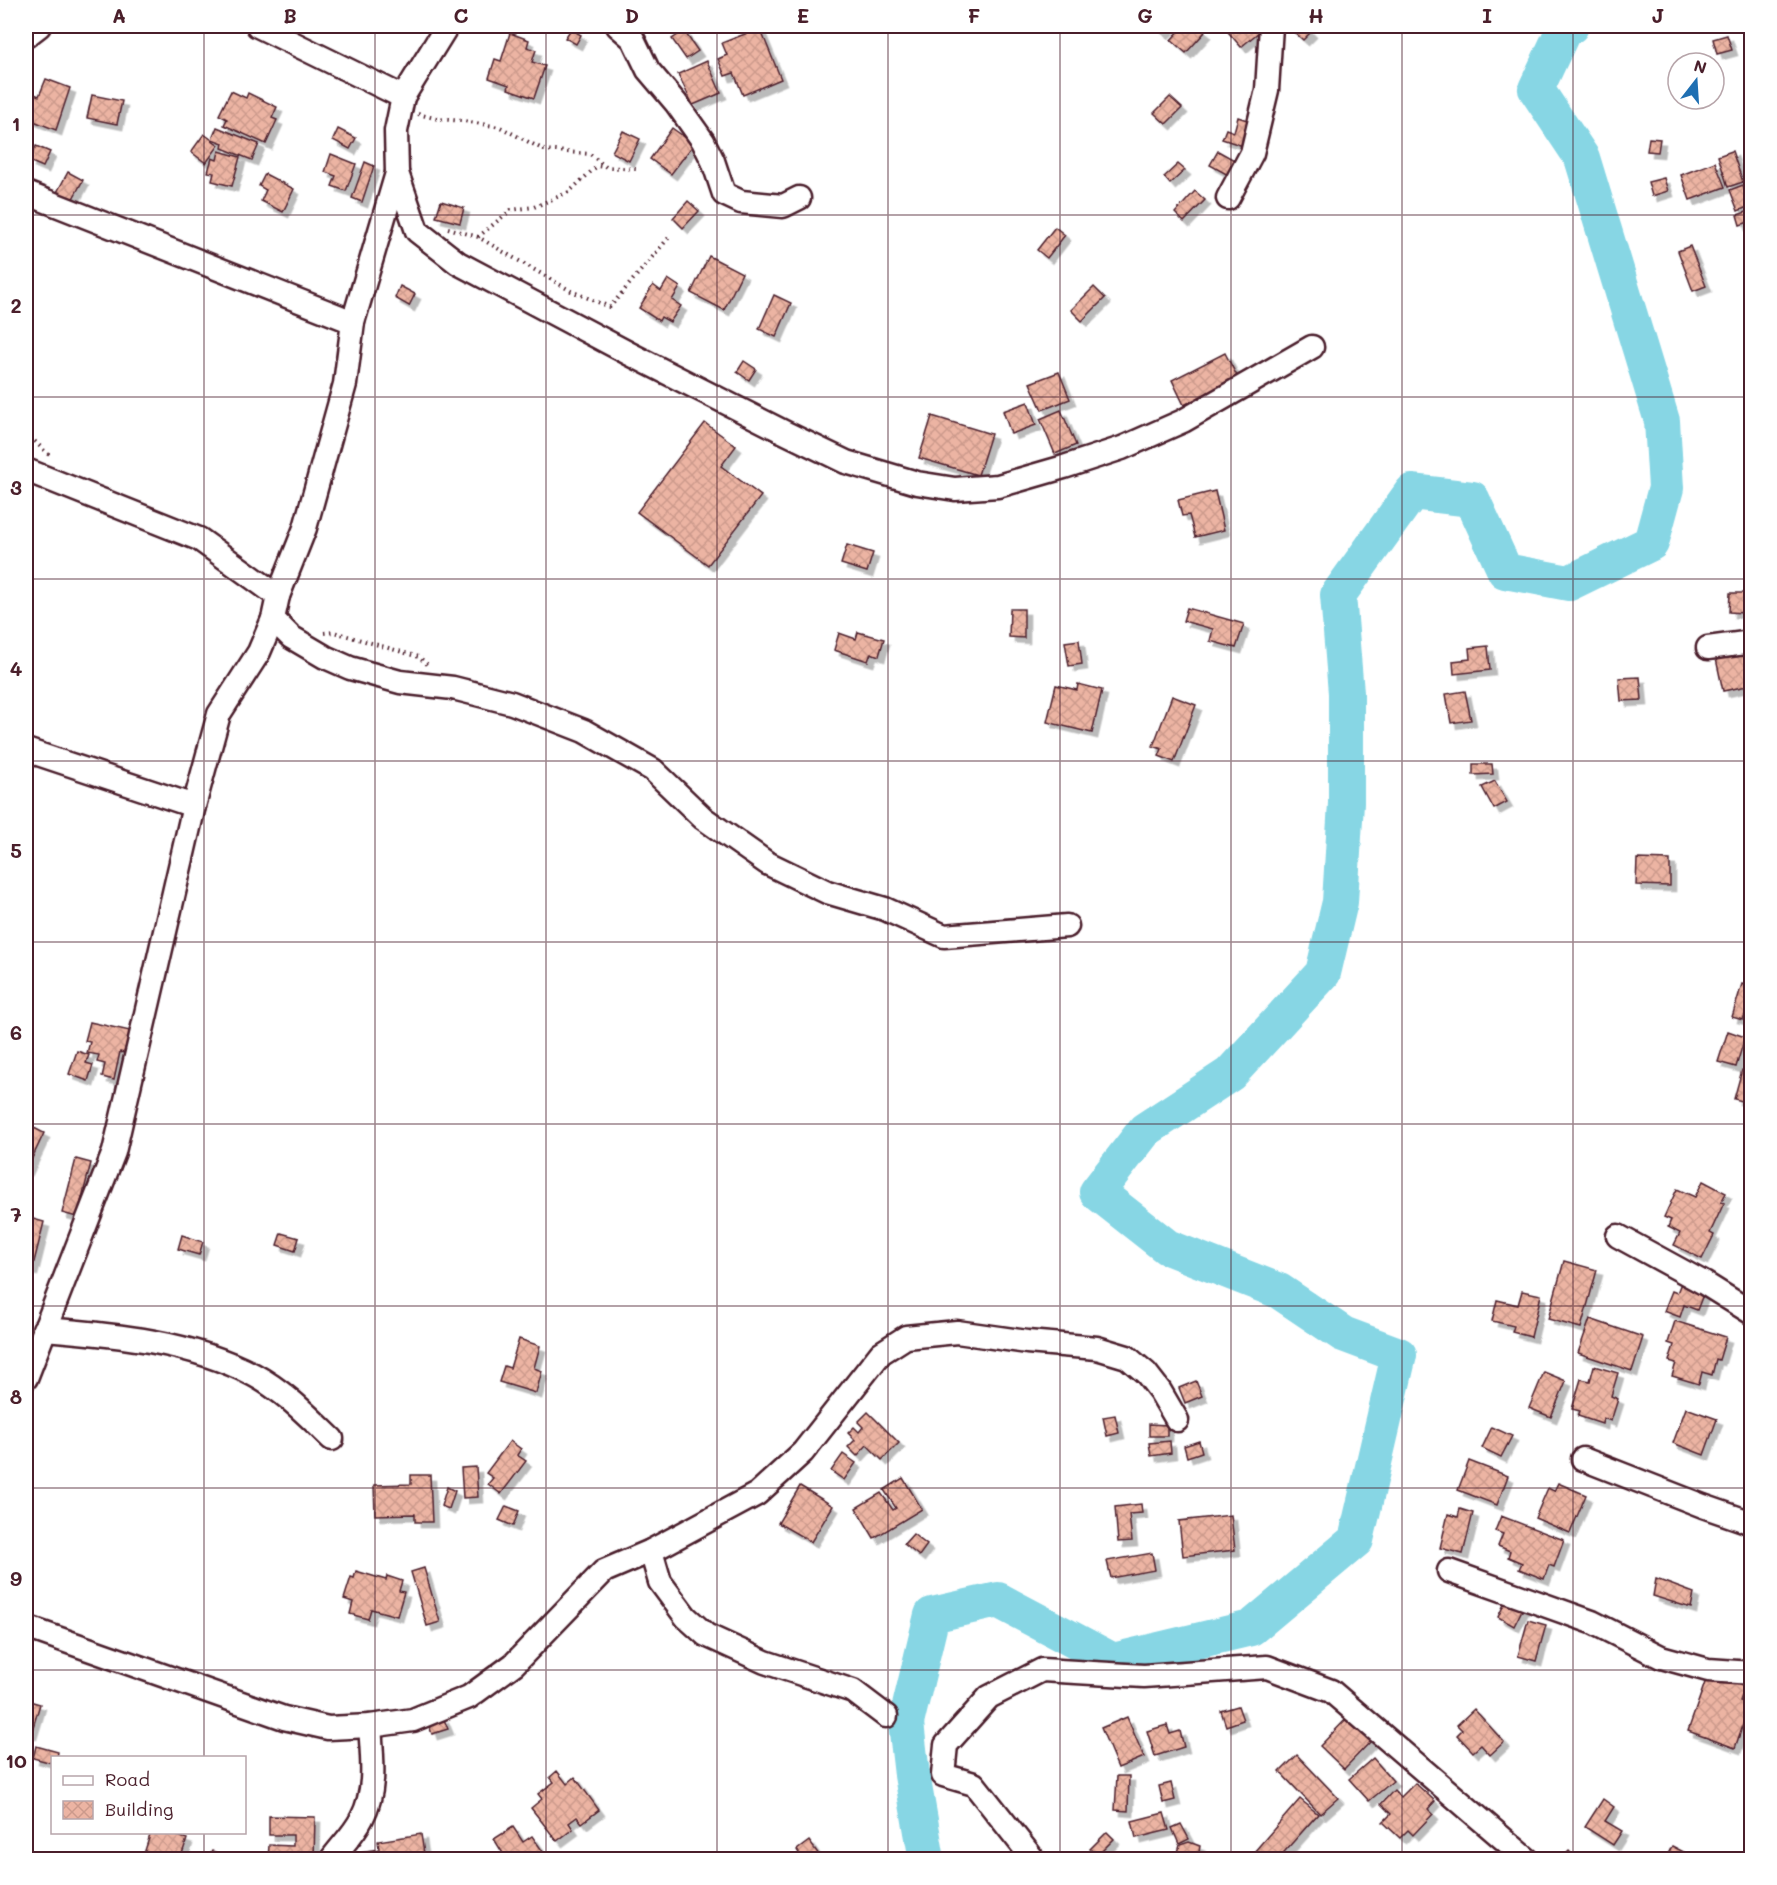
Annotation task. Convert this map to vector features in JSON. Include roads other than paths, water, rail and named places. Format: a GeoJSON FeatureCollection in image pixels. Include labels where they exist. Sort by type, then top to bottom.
{"type":"FeatureCollection","features":[{"type":"Feature","properties":{"kind":"street"},"geometry":{"type":"LineString","coordinates":[[26,36],[39,26]]}},
{"type":"Feature","properties":{"kind":"street"},"geometry":{"type":"LineString","coordinates":[[258,26],[402,102]]}},
{"type":"Feature","properties":{"kind":"street"},"geometry":{"type":"LineString","coordinates":[[447,26],[402,102],[396,131],[397,173],[417,231],[458,263],[786,434],[846,462],[917,483],[955,489],[998,486],[1122,448],[1183,421],[1312,347]]}},
{"type":"Feature","properties":{"kind":"street"},"geometry":{"type":"LineString","coordinates":[[618,26],[633,39],[648,70],[676,103],[703,141],[713,161],[724,194],[741,202],[783,206],[799,198]]}},
{"type":"Feature","properties":{"kind":"street"},"geometry":{"type":"LineString","coordinates":[[1228,198],[1252,153],[1267,90],[1271,26]]}},
{"type":"Feature","properties":{"kind":"street"},"geometry":{"type":"LineString","coordinates":[[26,1378],[35,1340],[114,1152],[194,806],[219,714],[259,652],[305,528],[345,384],[353,322],[397,173]]}},
{"type":"Feature","properties":{"kind":"street"},"geometry":{"type":"LineString","coordinates":[[26,193],[353,322]]}},
{"type":"Feature","properties":{"kind":"street"},"geometry":{"type":"LineString","coordinates":[[26,470],[199,539],[279,597]]}},
{"type":"Feature","properties":{"kind":"street"},"geometry":{"type":"LineString","coordinates":[[273,619],[291,637],[325,657],[350,668],[400,682],[453,688],[512,703],[584,731],[653,770],[704,818],[767,863],[827,892],[885,909],[944,936],[1067,926]]}},
{"type":"Feature","properties":{"kind":"street"},"geometry":{"type":"LineString","coordinates":[[1708,648],[1752,642]]}},
{"type":"Feature","properties":{"kind":"street"},"geometry":{"type":"LineString","coordinates":[[26,750],[194,806]]}},
{"type":"Feature","properties":{"kind":"street"},"geometry":{"type":"LineString","coordinates":[[1618,1236],[1704,1282],[1752,1312]]}},
{"type":"Feature","properties":{"kind":"street"},"geometry":{"type":"LineString","coordinates":[[26,1627],[284,1718],[328,1728],[370,1726],[412,1720],[469,1697],[514,1664],[604,1571],[651,1551],[757,1494],[803,1452],[881,1353],[906,1336],[957,1332],[1027,1342],[1097,1348],[1127,1357],[1146,1373],[1177,1420]]}},
{"type":"Feature","properties":{"kind":"street"},"geometry":{"type":"LineString","coordinates":[[35,1340],[118,1335],[166,1343],[217,1359],[255,1376],[293,1402],[332,1439]]}},
{"type":"Feature","properties":{"kind":"street"},"geometry":{"type":"LineString","coordinates":[[1583,1459],[1752,1523]]}},
{"type":"Feature","properties":{"kind":"street"},"geometry":{"type":"LineString","coordinates":[[651,1551],[660,1582],[686,1617],[706,1635],[765,1662],[853,1691],[886,1716]]}},
{"type":"Feature","properties":{"kind":"street"},"geometry":{"type":"LineString","coordinates":[[1449,1571],[1592,1622],[1661,1657],[1708,1670],[1752,1673]]}},
{"type":"Feature","properties":{"kind":"street"},"geometry":{"type":"LineString","coordinates":[[1034,1860],[974,1784],[943,1775],[946,1745],[989,1697],[1042,1670],[1144,1676],[1267,1667],[1331,1691],[1527,1860]]}},
{"type":"Feature","properties":{"kind":"street"},"geometry":{"type":"LineString","coordinates":[[331,1860],[363,1817],[371,1792],[373,1773],[370,1726]]}},
{"type":"Feature","properties":{"kind":"waterway"},"geometry":{"type":"LineString","coordinates":[[927,1860],[912,1775],[906,1723],[932,1615],[998,1600],[1113,1661],[1251,1628],[1356,1540],[1399,1355],[1343,1334],[1279,1291],[1167,1247],[1097,1192],[1145,1130],[1230,1074],[1323,973],[1340,902],[1346,803],[1346,693],[1338,595],[1412,492],[1472,499],[1505,571],[1569,583],[1651,543],[1666,488],[1662,421],[1582,158],[1536,89],[1565,27],[1571,26]]}}]}
